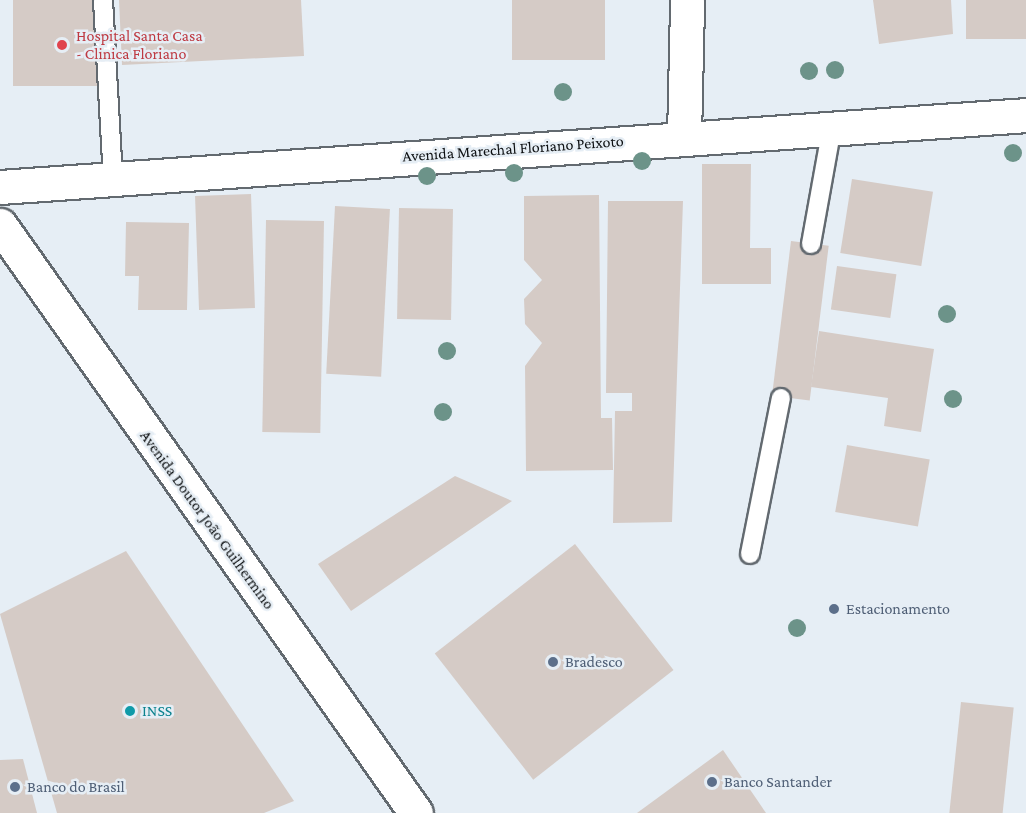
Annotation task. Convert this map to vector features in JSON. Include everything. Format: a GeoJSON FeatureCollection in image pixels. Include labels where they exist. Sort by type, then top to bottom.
{"type":"FeatureCollection","features":[{"type":"Feature","properties":{"kind":"street"},"geometry":{"type":"LineString","coordinates":[[684,137],[687,0]]}},
{"type":"Feature","properties":{"kind":"street","name":"Avenida Marechal Floriano Peixoto"},"geometry":{"type":"LineString","coordinates":[[0,187],[684,137],[1026,115]]}},
{"type":"Feature","properties":{"kind":"street","name":"Avenida Doutor João Guilhermino"},"geometry":{"type":"LineString","coordinates":[[0,225],[416,813]]}},
{"type":"Feature","properties":{"kind":"lane"},"geometry":{"type":"LineString","coordinates":[[103,0],[113,178]]}},
{"type":"Feature","properties":{"kind":"lane"},"geometry":{"type":"LineString","coordinates":[[811,244],[832,127]]}},
{"type":"Feature","properties":{"kind":"lane"},"geometry":{"type":"LineString","coordinates":[[750,554],[781,398]]}},
{"type":"Feature","properties":{"kind":"building"},"geometry":{"type":"Polygon","coordinates":[[[13,0],[101,0],[101,86],[13,86],[13,0]]]}},
{"type":"Feature","properties":{"kind":"building"},"geometry":{"type":"Polygon","coordinates":[[[119,0],[301,0],[304,56],[122,65],[119,0]]]}},
{"type":"Feature","properties":{"kind":"building"},"geometry":{"type":"Polygon","coordinates":[[[512,0],[605,0],[605,60],[512,60],[512,0]]]}},
{"type":"Feature","properties":{"kind":"building"},"geometry":{"type":"Polygon","coordinates":[[[873,0],[951,0],[953,34],[879,44],[873,0]]]}},
{"type":"Feature","properties":{"kind":"building"},"geometry":{"type":"Polygon","coordinates":[[[966,0],[1026,0],[1026,39],[966,39],[966,0]]]}},
{"type":"Feature","properties":{"kind":"building"},"geometry":{"type":"Polygon","coordinates":[[[702,164],[751,164],[750,248],[771,248],[771,284],[702,284],[702,164]]]}},
{"type":"Feature","properties":{"kind":"building"},"geometry":{"type":"Polygon","coordinates":[[[852,179],[933,192],[921,266],[840,253],[852,179]]]}},
{"type":"Feature","properties":{"kind":"building"},"geometry":{"type":"Polygon","coordinates":[[[251,194],[255,308],[199,310],[195,196],[251,194]]]}},
{"type":"Feature","properties":{"kind":"building"},"geometry":{"type":"Polygon","coordinates":[[[599,195],[601,418],[612,418],[613,470],[526,471],[525,366],[542,343],[525,324],[524,299],[542,280],[524,260],[524,196],[599,195]]]}},
{"type":"Feature","properties":{"kind":"building"},"geometry":{"type":"Polygon","coordinates":[[[608,201],[683,201],[672,522],[613,523],[615,411],[632,411],[632,393],[606,393],[608,201]]]}},
{"type":"Feature","properties":{"kind":"building"},"geometry":{"type":"Polygon","coordinates":[[[335,206],[390,209],[381,377],[326,374],[335,206]]]}},
{"type":"Feature","properties":{"kind":"building"},"geometry":{"type":"Polygon","coordinates":[[[399,208],[453,209],[451,320],[397,319],[399,208]]]}},
{"type":"Feature","properties":{"kind":"building"},"geometry":{"type":"Polygon","coordinates":[[[266,220],[324,221],[320,433],[262,432],[266,220]]]}},
{"type":"Feature","properties":{"kind":"building"},"geometry":{"type":"Polygon","coordinates":[[[126,222],[189,223],[187,310],[138,310],[139,276],[125,276],[126,222]]]}},
{"type":"Feature","properties":{"kind":"building"},"geometry":{"type":"Polygon","coordinates":[[[791,241],[829,246],[810,400],[772,396],[791,241]]]}},
{"type":"Feature","properties":{"kind":"building"},"geometry":{"type":"Polygon","coordinates":[[[837,266],[896,274],[890,318],[831,310],[837,266]]]}},
{"type":"Feature","properties":{"kind":"building"},"geometry":{"type":"Polygon","coordinates":[[[819,331],[934,349],[921,432],[884,426],[888,398],[811,387],[819,331]]]}},
{"type":"Feature","properties":{"kind":"building"},"geometry":{"type":"Polygon","coordinates":[[[847,445],[930,460],[918,527],[835,512],[847,445]]]}},
{"type":"Feature","properties":{"kind":"building"},"geometry":{"type":"Polygon","coordinates":[[[455,476],[512,501],[351,611],[318,564],[455,476]]]}},
{"type":"Feature","properties":{"kind":"building","name":"Bradesco"},"geometry":{"type":"Polygon","coordinates":[[[575,544],[674,670],[533,780],[435,654],[575,544]]]}},
{"type":"Feature","properties":{"kind":"building","name":"INSS"},"geometry":{"type":"Polygon","coordinates":[[[126,551],[294,801],[264,813],[57,813],[0,614],[126,551]]]}},
{"type":"Feature","properties":{"kind":"building"},"geometry":{"type":"Polygon","coordinates":[[[961,702],[1014,708],[1003,813],[949,813],[961,702]]]}},
{"type":"Feature","properties":{"kind":"building","name":"Banco Santander"},"geometry":{"type":"Polygon","coordinates":[[[723,750],[766,813],[637,813],[723,750]]]}},
{"type":"Feature","properties":{"kind":"building","name":"Banco do Brasil"},"geometry":{"type":"Polygon","coordinates":[[[23,759],[37,813],[0,813],[0,760],[23,759]]]}},
{"type":"Feature","properties":{"kind":"place","name":"Hospital Santa Casa - Clinica Floriano"},"geometry":{"type":"Point","coordinates":[62,45]}},
{"type":"Feature","properties":{"kind":"place","name":"Estacionamento"},"geometry":{"type":"Point","coordinates":[834,609]}},
{"type":"Feature","properties":{"kind":"place","name":"Bradesco"},"geometry":{"type":"Point","coordinates":[553,662]}},
{"type":"Feature","properties":{"kind":"place","name":"INSS"},"geometry":{"type":"Point","coordinates":[130,711]}},
{"type":"Feature","properties":{"kind":"place","name":"Banco Santander"},"geometry":{"type":"Point","coordinates":[712,782]}},
{"type":"Feature","properties":{"kind":"place","name":"Banco do Brasil"},"geometry":{"type":"Point","coordinates":[15,787]}}]}
